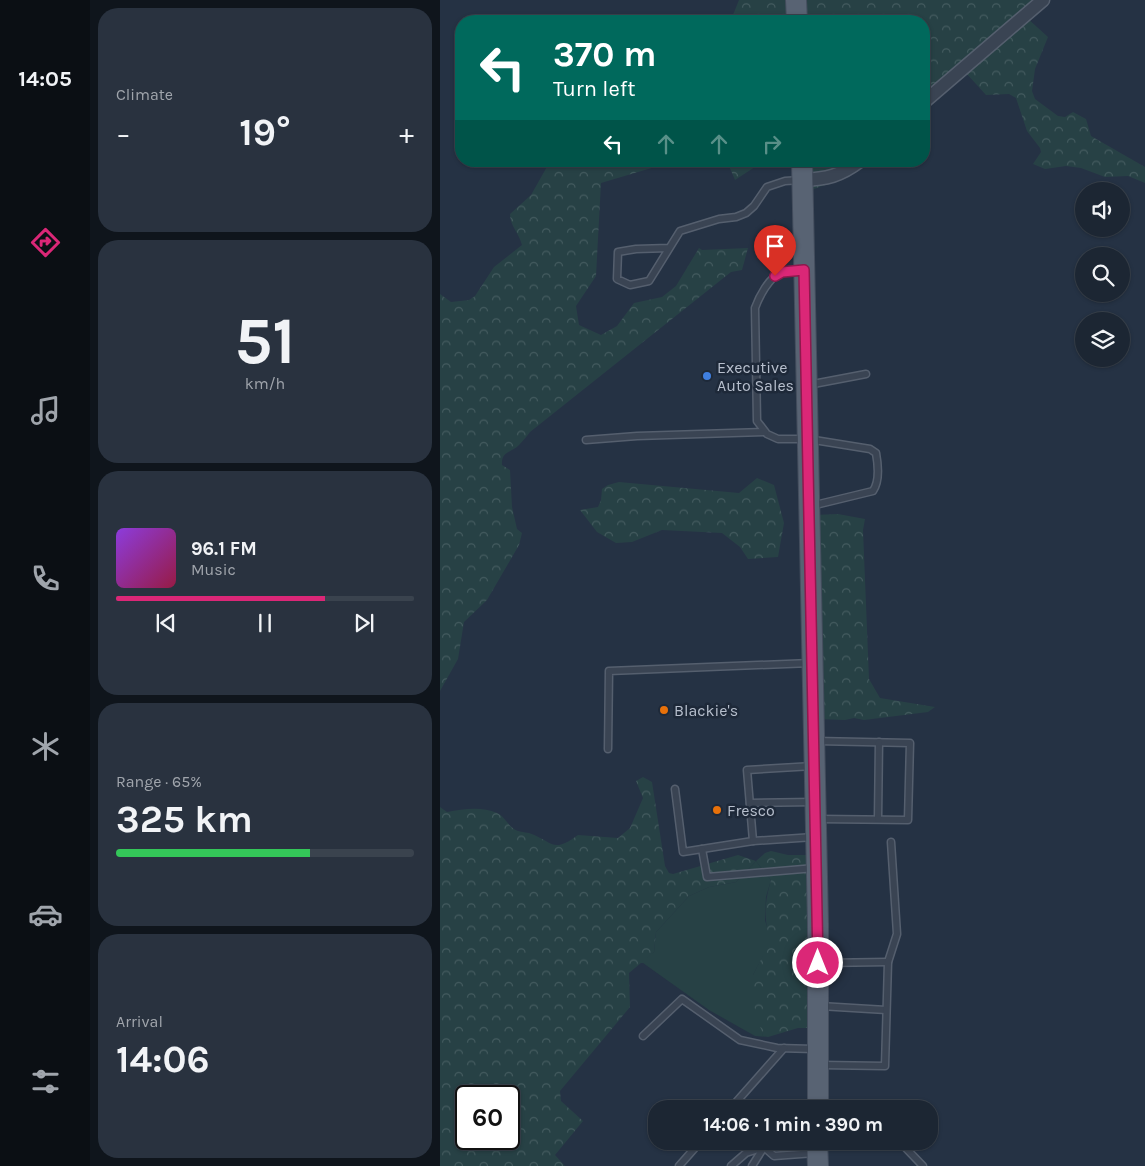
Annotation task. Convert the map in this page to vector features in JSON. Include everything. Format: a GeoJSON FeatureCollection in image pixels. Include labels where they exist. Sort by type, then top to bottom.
{"type":"FeatureCollection","features":[{"type":"Feature","properties":{"kind":"main road"},"geometry":{"type":"LineString","coordinates":[[796,0],[797,15]]}},
{"type":"Feature","properties":{"kind":"main road"},"geometry":{"type":"LineString","coordinates":[[802,171],[818,963],[818,1100]]}},
{"type":"Feature","properties":{"kind":"street"},"geometry":{"type":"LineString","coordinates":[[930,97],[1043,0]]}},
{"type":"Feature","properties":{"kind":"street"},"geometry":{"type":"LineString","coordinates":[[802,171],[821,180],[837,176],[851,167]]}},
{"type":"Feature","properties":{"kind":"lane"},"geometry":{"type":"LineString","coordinates":[[669,248],[636,249],[618,252],[617,279],[630,285],[649,281],[680,231],[746,213],[754,206],[768,186],[785,181],[802,171]]}},
{"type":"Feature","properties":{"kind":"lane"},"geometry":{"type":"LineString","coordinates":[[804,270],[782,272],[775,276],[760,295],[755,308],[757,421],[765,432],[778,439],[808,439],[870,449],[876,453],[878,461],[877,485],[873,490],[809,507]]}},
{"type":"Feature","properties":{"kind":"lane"},"geometry":{"type":"LineString","coordinates":[[807,385],[866,374]]}},
{"type":"Feature","properties":{"kind":"lane"},"geometry":{"type":"LineString","coordinates":[[586,440],[637,436],[765,432]]}},
{"type":"Feature","properties":{"kind":"lane"},"geometry":{"type":"LineString","coordinates":[[608,749],[609,671],[812,663]]}},
{"type":"Feature","properties":{"kind":"lane"},"geometry":{"type":"LineString","coordinates":[[750,803],[815,819],[908,820],[910,743],[814,741]]}},
{"type":"Feature","properties":{"kind":"lane"},"geometry":{"type":"LineString","coordinates":[[878,819],[879,742]]}},
{"type":"Feature","properties":{"kind":"lane"},"geometry":{"type":"LineString","coordinates":[[753,841],[747,770],[814,766]]}},
{"type":"Feature","properties":{"kind":"lane"},"geometry":{"type":"LineString","coordinates":[[675,789],[683,852],[753,841],[815,819]]}},
{"type":"Feature","properties":{"kind":"lane"},"geometry":{"type":"LineString","coordinates":[[643,1036],[682,999],[740,1040],[784,1048],[818,1057],[885,1066],[888,962],[897,934],[891,842]]}},
{"type":"Feature","properties":{"kind":"lane"},"geometry":{"type":"LineString","coordinates":[[702,849],[707,877],[816,868]]}},
{"type":"Feature","properties":{"kind":"lane"},"geometry":{"type":"LineString","coordinates":[[818,963],[888,962]]}},
{"type":"Feature","properties":{"kind":"lane"},"geometry":{"type":"LineString","coordinates":[[818,1006],[886,1010]]}},
{"type":"Feature","properties":{"kind":"lane"},"geometry":{"type":"LineString","coordinates":[[738,1100],[784,1048]]}},
{"type":"Feature","properties":{"kind":"lane"},"geometry":{"type":"LineString","coordinates":[[679,1166],[693,1150]]}},
{"type":"Feature","properties":{"kind":"lane"},"geometry":{"type":"LineString","coordinates":[[731,1166],[746,1153],[755,1150]]}},
{"type":"Feature","properties":{"kind":"lane"},"geometry":{"type":"LineString","coordinates":[[752,1166],[762,1150]]}},
{"type":"Feature","properties":{"kind":"lane"},"geometry":{"type":"LineString","coordinates":[[767,1150],[774,1156],[817,1154]]}},
{"type":"Feature","properties":{"kind":"lane"},"geometry":{"type":"LineString","coordinates":[[908,1150],[923,1166]]}},
{"type":"Feature","properties":{"kind":"green space"},"geometry":{"type":"Polygon","coordinates":[[[739,0],[1043,0],[1026,17],[1048,37],[1035,69],[1032,91],[1035,99],[1058,116],[1065,117],[1073,112],[1086,119],[1091,136],[1145,167],[1145,183],[1128,176],[1105,177],[1081,168],[1066,166],[1045,169],[1033,164],[1041,152],[1040,148],[1027,131],[1016,98],[1009,94],[986,95],[966,73],[960,76],[930,104],[930,15],[733,15],[739,0]]]}},
{"type":"Feature","properties":{"kind":"green space"},"geometry":{"type":"Polygon","coordinates":[[[547,167],[655,167],[601,183],[596,276],[576,306],[579,325],[601,335],[617,326],[634,303],[662,297],[676,286],[699,248],[702,250],[748,248],[742,270],[731,272],[530,432],[516,448],[503,457],[502,465],[510,470],[512,507],[517,529],[522,533],[519,545],[487,600],[464,622],[458,659],[440,691],[440,294],[451,302],[469,300],[475,296],[494,267],[522,245],[511,222],[510,214],[531,195],[547,167]]]}},
{"type":"Feature","properties":{"kind":"green space"},"geometry":{"type":"Polygon","coordinates":[[[730,167],[755,167],[735,180],[730,167]]]}},
{"type":"Feature","properties":{"kind":"green space"},"geometry":{"type":"Polygon","coordinates":[[[805,167],[857,167],[842,179],[811,190],[805,167]]]}},
{"type":"Feature","properties":{"kind":"green space"},"geometry":{"type":"Polygon","coordinates":[[[757,478],[774,485],[784,523],[778,557],[748,559],[740,547],[722,533],[662,530],[632,542],[616,543],[597,532],[580,510],[598,507],[602,489],[619,482],[739,493],[757,478]]]}},
{"type":"Feature","properties":{"kind":"green space"},"geometry":{"type":"Polygon","coordinates":[[[838,514],[865,519],[863,530],[869,679],[880,698],[935,707],[928,712],[864,720],[854,718],[845,720],[816,719],[814,515],[838,514]]]}},
{"type":"Feature","properties":{"kind":"green space"},"geometry":{"type":"Polygon","coordinates":[[[643,777],[652,782],[665,866],[669,873],[673,874],[738,855],[756,861],[736,882],[709,887],[689,896],[656,932],[654,952],[629,973],[630,1007],[560,1091],[561,1101],[583,1121],[555,1155],[565,1166],[440,1166],[440,807],[447,812],[485,809],[499,814],[516,830],[537,836],[553,845],[558,845],[578,835],[618,838],[630,828],[643,798],[636,781],[643,777]]]}},
{"type":"Feature","properties":{"kind":"green space"},"geometry":{"type":"Polygon","coordinates":[[[771,851],[788,855],[817,855],[820,1028],[798,1028],[768,1037],[763,1036],[751,996],[753,975],[770,942],[766,911],[771,880],[756,861],[765,853],[771,851]]]}},
{"type":"Feature","properties":{"kind":"green space"},"geometry":{"type":"Polygon","coordinates":[[[756,861],[771,880],[766,897],[765,920],[771,942],[753,975],[763,1036],[768,1037],[755,1036],[709,1010],[643,963],[639,963],[654,952],[656,932],[689,896],[709,887],[736,882],[756,861]]]}},
{"type":"Feature","properties":{"kind":"place","name":"Executive Auto Sales"},"geometry":{"type":"Point","coordinates":[707,376]}},
{"type":"Feature","properties":{"kind":"place","name":"Blackie's"},"geometry":{"type":"Point","coordinates":[664,710]}},
{"type":"Feature","properties":{"kind":"place","name":"Fresco"},"geometry":{"type":"Point","coordinates":[717,810]}},
{"type":"Feature","properties":{"kind":"route"},"geometry":{"type":"LineString","coordinates":[[775,276],[782,272],[804,270],[818,963]]}}]}
